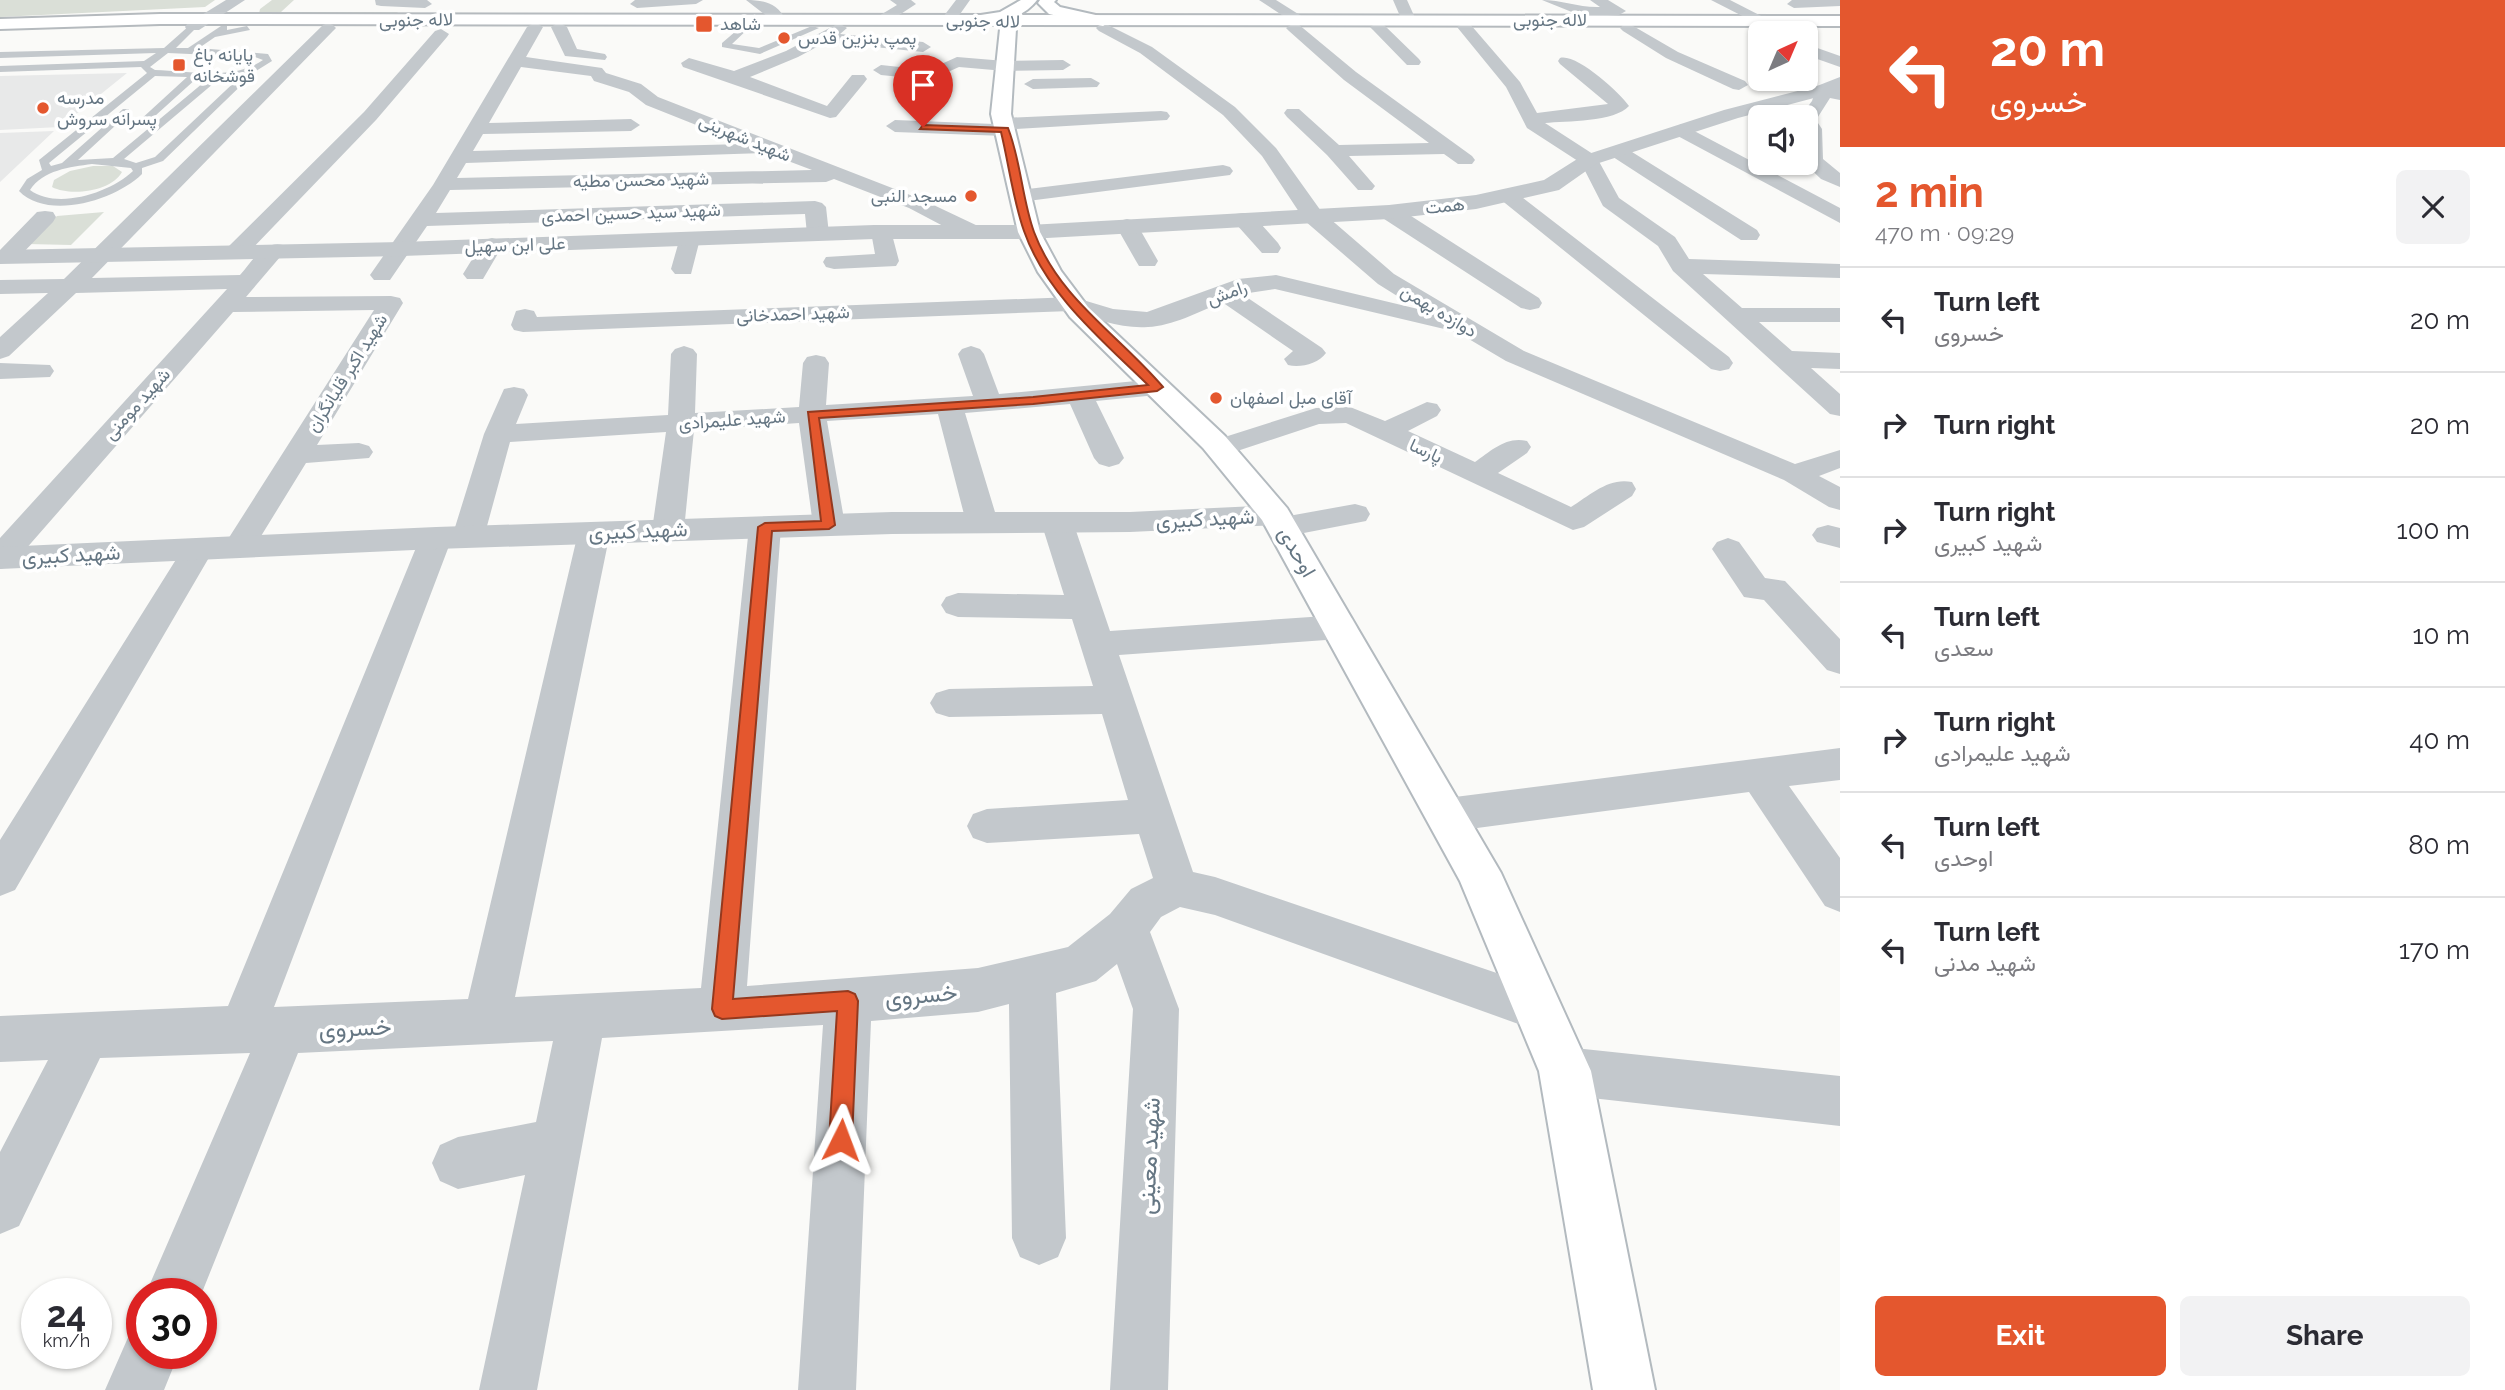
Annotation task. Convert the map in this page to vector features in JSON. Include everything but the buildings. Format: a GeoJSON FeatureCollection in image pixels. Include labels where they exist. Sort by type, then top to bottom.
{"type":"FeatureCollection","features":[{"type":"Feature","properties":{"kind":"main road"},"geometry":{"type":"LineString","coordinates":[[1048,0],[1046,4],[1055,11],[1103,25]]}},
{"type":"Feature","properties":{"kind":"main road"},"geometry":{"type":"LineString","coordinates":[[968,21],[999,17],[1025,6],[1011,45]]}},
{"type":"Feature","properties":{"kind":"main road","name":"لاله جنوبی"},"geometry":{"type":"LineString","coordinates":[[0,24],[94,20],[214,28],[408,20],[542,19],[882,20],[1103,25],[1296,24],[1408,20],[1748,27]]}},
{"type":"Feature","properties":{"kind":"main road","name":"لاله جنوبی"},"geometry":{"type":"LineString","coordinates":[[0,32],[170,27],[328,28],[542,19],[559,27],[746,27],[1011,45],[1103,25]]}},
{"type":"Feature","properties":{"kind":"main road","name":"لاله جنوبی"},"geometry":{"type":"LineString","coordinates":[[1597,23],[1628,28],[1748,27]]}},
{"type":"Feature","properties":{"kind":"main road","name":"لاله جنوبی"},"geometry":{"type":"LineString","coordinates":[[1296,24],[1378,27],[1507,24]]}},
{"type":"Feature","properties":{"kind":"main road","name":"اوحدی"},"geometry":{"type":"LineString","coordinates":[[1011,45],[1001,114],[1025,214],[1050,272],[1073,304],[1219,448],[1279,521],[1479,873],[1565,1071],[1624,1390]]}},
{"type":"Feature","properties":{"kind":"street"},"geometry":{"type":"LineString","coordinates":[[214,28],[237,0]]}},
{"type":"Feature","properties":{"kind":"street"},"geometry":{"type":"LineString","coordinates":[[638,2],[696,0]]}},
{"type":"Feature","properties":{"kind":"street"},"geometry":{"type":"LineString","coordinates":[[754,0],[775,14],[778,20]]}},
{"type":"Feature","properties":{"kind":"street"},"geometry":{"type":"LineString","coordinates":[[882,20],[909,4],[897,0]]}},
{"type":"Feature","properties":{"kind":"street"},"geometry":{"type":"LineString","coordinates":[[948,21],[963,0]]}},
{"type":"Feature","properties":{"kind":"street"},"geometry":{"type":"LineString","coordinates":[[1266,0],[1296,24],[1350,76],[1457,154],[1334,151]]}},
{"type":"Feature","properties":{"kind":"street"},"geometry":{"type":"LineString","coordinates":[[1400,0],[1408,20]]}},
{"type":"Feature","properties":{"kind":"street"},"geometry":{"type":"LineString","coordinates":[[1549,0],[1583,12],[1597,23]]}},
{"type":"Feature","properties":{"kind":"street"},"geometry":{"type":"LineString","coordinates":[[1583,12],[1619,10],[1597,0]]}},
{"type":"Feature","properties":{"kind":"street"},"geometry":{"type":"LineString","coordinates":[[1718,0],[1752,21]]}},
{"type":"Feature","properties":{"kind":"street"},"geometry":{"type":"LineString","coordinates":[[380,2],[427,2]]}},
{"type":"Feature","properties":{"kind":"street"},"geometry":{"type":"LineString","coordinates":[[408,20],[427,2]]}},
{"type":"Feature","properties":{"kind":"street"},"geometry":{"type":"LineString","coordinates":[[1791,2],[1840,2]]}},
{"type":"Feature","properties":{"kind":"street"},"geometry":{"type":"LineString","coordinates":[[1791,2],[1835,24]]}},
{"type":"Feature","properties":{"kind":"street"},"geometry":{"type":"LineString","coordinates":[[214,28],[253,7]]}},
{"type":"Feature","properties":{"kind":"street"},"geometry":{"type":"LineString","coordinates":[[382,275],[402,249],[542,19]]}},
{"type":"Feature","properties":{"kind":"street","name":"دوازده بهمن"},"geometry":{"type":"LineString","coordinates":[[1103,25],[1146,50],[1229,111],[1269,152],[1313,216],[1386,279],[1515,356],[1794,474],[1840,500]]}},
{"type":"Feature","properties":{"kind":"street"},"geometry":{"type":"LineString","coordinates":[[559,27],[571,53],[599,57]]}},
{"type":"Feature","properties":{"kind":"street"},"geometry":{"type":"LineString","coordinates":[[1378,27],[1416,58]]}},
{"type":"Feature","properties":{"kind":"street"},"geometry":{"type":"LineString","coordinates":[[1465,27],[1514,86],[1534,124],[1589,160],[1610,202],[1667,242],[1681,266],[1840,408]]}},
{"type":"Feature","properties":{"kind":"street"},"geometry":{"type":"LineString","coordinates":[[0,351],[103,255],[328,28]]}},
{"type":"Feature","properties":{"kind":"street"},"geometry":{"type":"LineString","coordinates":[[1628,28],[1672,55],[1739,85]]}},
{"type":"Feature","properties":{"kind":"street"},"geometry":{"type":"LineString","coordinates":[[736,83],[826,31],[923,47]]}},
{"type":"Feature","properties":{"kind":"street"},"geometry":{"type":"LineString","coordinates":[[237,251],[370,116],[442,34]]}},
{"type":"Feature","properties":{"kind":"street"},"geometry":{"type":"LineString","coordinates":[[1011,45],[1091,83]]}},
{"type":"Feature","properties":{"kind":"street"},"geometry":{"type":"LineString","coordinates":[[881,71],[930,75],[957,62],[1011,45],[1063,65]]}},
{"type":"Feature","properties":{"kind":"street"},"geometry":{"type":"LineString","coordinates":[[1818,54],[1840,62]]}},
{"type":"Feature","properties":{"kind":"street"},"geometry":{"type":"LineString","coordinates":[[777,60],[801,67]]}},
{"type":"Feature","properties":{"kind":"street","name":"شهید شهرینی"},"geometry":{"type":"LineString","coordinates":[[516,61],[596,72],[600,77],[635,88],[652,101],[916,204],[972,232]]}},
{"type":"Feature","properties":{"kind":"street"},"geometry":{"type":"LineString","coordinates":[[1532,120],[1602,112],[1620,106],[1566,61]]}},
{"type":"Feature","properties":{"kind":"street"},"geometry":{"type":"LineString","coordinates":[[689,63],[736,83],[848,121]]}},
{"type":"Feature","properties":{"kind":"street"},"geometry":{"type":"LineString","coordinates":[[617,83],[646,72]]}},
{"type":"Feature","properties":{"kind":"street"},"geometry":{"type":"LineString","coordinates":[[830,113],[858,79]]}},
{"type":"Feature","properties":{"kind":"street"},"geometry":{"type":"LineString","coordinates":[[1834,89],[1807,120],[1821,151],[1813,161],[1836,177]]}},
{"type":"Feature","properties":{"kind":"street","name":"همت"},"geometry":{"type":"LineString","coordinates":[[1025,214],[1127,226],[1389,212],[1476,202],[1551,185],[1589,160],[1681,130],[1747,110],[1834,89]]}},
{"type":"Feature","properties":{"kind":"street"},"geometry":{"type":"LineString","coordinates":[[1723,100],[1747,110]]}},
{"type":"Feature","properties":{"kind":"street"},"geometry":{"type":"LineString","coordinates":[[903,104],[893,130],[1004,127],[1098,116],[1161,116]]}},
{"type":"Feature","properties":{"kind":"street"},"geometry":{"type":"LineString","coordinates":[[489,108],[516,108]]}},
{"type":"Feature","properties":{"kind":"street"},"geometry":{"type":"LineString","coordinates":[[1293,113],[1334,151],[1365,186]]}},
{"type":"Feature","properties":{"kind":"street"},"geometry":{"type":"LineString","coordinates":[[1098,116],[1111,135]]}},
{"type":"Feature","properties":{"kind":"street"},"geometry":{"type":"LineString","coordinates":[[476,129],[631,125]]}},
{"type":"Feature","properties":{"kind":"street"},"geometry":{"type":"LineString","coordinates":[[1681,130],[1840,217]]}},
{"type":"Feature","properties":{"kind":"street"},"geometry":{"type":"LineString","coordinates":[[459,157],[775,149]]}},
{"type":"Feature","properties":{"kind":"street"},"geometry":{"type":"LineString","coordinates":[[1617,151],[1675,196]]}},
{"type":"Feature","properties":{"kind":"street"},"geometry":{"type":"LineString","coordinates":[[1723,153],[1748,152]]}},
{"type":"Feature","properties":{"kind":"street","name":"شهید محسن مطیه"},"geometry":{"type":"LineString","coordinates":[[442,184],[841,176]]}},
{"type":"Feature","properties":{"kind":"street"},"geometry":{"type":"LineString","coordinates":[[1025,214],[1218,176]]}},
{"type":"Feature","properties":{"kind":"street"},"geometry":{"type":"LineString","coordinates":[[1654,190],[1700,204],[1749,235]]}},
{"type":"Feature","properties":{"kind":"street"},"geometry":{"type":"LineString","coordinates":[[1507,195],[1720,363]]}},
{"type":"Feature","properties":{"kind":"street","name":"شهید سید حسین احمدی"},"geometry":{"type":"LineString","coordinates":[[419,220],[815,207],[818,234]]}},
{"type":"Feature","properties":{"kind":"street"},"geometry":{"type":"LineString","coordinates":[[1389,212],[1530,303]]}},
{"type":"Feature","properties":{"kind":"street","name":"علی ابن سهیل"},"geometry":{"type":"LineString","coordinates":[[3,257],[402,249],[882,232],[972,232],[1025,214]]}},
{"type":"Feature","properties":{"kind":"street"},"geometry":{"type":"LineString","coordinates":[[3,257],[45,217]]}},
{"type":"Feature","properties":{"kind":"street"},"geometry":{"type":"LineString","coordinates":[[1244,219],[1270,248]]}},
{"type":"Feature","properties":{"kind":"street"},"geometry":{"type":"LineString","coordinates":[[1127,226],[1147,261]]}},
{"type":"Feature","properties":{"kind":"street"},"geometry":{"type":"LineString","coordinates":[[834,262],[888,261],[882,232]]}},
{"type":"Feature","properties":{"kind":"street"},"geometry":{"type":"LineString","coordinates":[[972,232],[1050,272]]}},
{"type":"Feature","properties":{"kind":"street"},"geometry":{"type":"LineString","coordinates":[[1527,235],[1554,233]]}},
{"type":"Feature","properties":{"kind":"street"},"geometry":{"type":"LineString","coordinates":[[683,269],[688,239]]}},
{"type":"Feature","properties":{"kind":"street"},"geometry":{"type":"LineString","coordinates":[[475,274],[492,246]]}},
{"type":"Feature","properties":{"kind":"street","name":"شهید مومنی"},"geometry":{"type":"LineString","coordinates":[[0,558],[275,250]]}},
{"type":"Feature","properties":{"kind":"street"},"geometry":{"type":"LineString","coordinates":[[1681,266],[1840,271]]}},
{"type":"Feature","properties":{"kind":"street"},"geometry":{"type":"LineString","coordinates":[[0,287],[247,282]]}},
{"type":"Feature","properties":{"kind":"street","name":"رامش"},"geometry":{"type":"LineString","coordinates":[[1073,304],[1110,316],[1148,320],[1246,284],[1276,282],[1351,302],[1464,326]]}},
{"type":"Feature","properties":{"kind":"street"},"geometry":{"type":"LineString","coordinates":[[1224,293],[1313,353],[1297,359]]}},
{"type":"Feature","properties":{"kind":"street","name":"شهید اکبر قلیانگران"},"geometry":{"type":"LineString","coordinates":[[226,305],[391,303],[239,547]]}},
{"type":"Feature","properties":{"kind":"street","name":"شهید احمدخانی"},"geometry":{"type":"LineString","coordinates":[[525,316],[523,325],[1073,304]]}},
{"type":"Feature","properties":{"kind":"street"},"geometry":{"type":"LineString","coordinates":[[1735,315],[1840,316]]}},
{"type":"Feature","properties":{"kind":"street"},"geometry":{"type":"LineString","coordinates":[[0,317],[38,316]]}},
{"type":"Feature","properties":{"kind":"street"},"geometry":{"type":"LineString","coordinates":[[668,530],[681,424],[684,354]]}},
{"type":"Feature","properties":{"kind":"street"},"geometry":{"type":"LineString","coordinates":[[971,354],[989,403]]}},
{"type":"Feature","properties":{"kind":"street"},"geometry":{"type":"LineString","coordinates":[[1785,359],[1840,361]]}},
{"type":"Feature","properties":{"kind":"street"},"geometry":{"type":"LineString","coordinates":[[816,363],[812,414],[829,525]]}},
{"type":"Feature","properties":{"kind":"street"},"geometry":{"type":"LineString","coordinates":[[0,372],[41,371]]}},
{"type":"Feature","properties":{"kind":"street","name":"شهید علیمرادی"},"geometry":{"type":"LineString","coordinates":[[498,434],[989,403],[1157,387]]}},
{"type":"Feature","properties":{"kind":"street"},"geometry":{"type":"LineString","coordinates":[[179,1278],[263,1030],[452,538],[514,395]]}},
{"type":"Feature","properties":{"kind":"street"},"geometry":{"type":"LineString","coordinates":[[1080,396],[1109,458]]}},
{"type":"Feature","properties":{"kind":"street"},"geometry":{"type":"LineString","coordinates":[[949,405],[982,522]]}},
{"type":"Feature","properties":{"kind":"street"},"geometry":{"type":"LineString","coordinates":[[1386,432],[1427,410]]}},
{"type":"Feature","properties":{"kind":"street","name":"پارسا"},"geometry":{"type":"LineString","coordinates":[[1219,448],[1317,416],[1350,415],[1573,520],[1621,489]]}},
{"type":"Feature","properties":{"kind":"street"},"geometry":{"type":"LineString","coordinates":[[1476,475],[1517,447]]}},
{"type":"Feature","properties":{"kind":"street"},"geometry":{"type":"LineString","coordinates":[[296,455],[359,452]]}},
{"type":"Feature","properties":{"kind":"street"},"geometry":{"type":"LineString","coordinates":[[1794,474],[1839,459]]}},
{"type":"Feature","properties":{"kind":"street"},"geometry":{"type":"LineString","coordinates":[[1279,521],[1355,513]]}},
{"type":"Feature","properties":{"kind":"street","name":"شهید کبیری"},"geometry":{"type":"LineString","coordinates":[[0,558],[829,525],[1279,521]]}},
{"type":"Feature","properties":{"kind":"street"},"geometry":{"type":"LineString","coordinates":[[1057,522],[1177,887],[1216,896],[1538,1009]]}},
{"type":"Feature","properties":{"kind":"street"},"geometry":{"type":"LineString","coordinates":[[722,1009],[765,527]]}},
{"type":"Feature","properties":{"kind":"street"},"geometry":{"type":"LineString","coordinates":[[486,1021],[594,533]]}},
{"type":"Feature","properties":{"kind":"street"},"geometry":{"type":"LineString","coordinates":[[0,877],[198,549]]}},
{"type":"Feature","properties":{"kind":"street"},"geometry":{"type":"LineString","coordinates":[[1728,549],[1756,589],[1773,589],[1840,661]]}},
{"type":"Feature","properties":{"kind":"street"},"geometry":{"type":"LineString","coordinates":[[958,605],[1087,607]]}},
{"type":"Feature","properties":{"kind":"street"},"geometry":{"type":"LineString","coordinates":[[1098,644],[1340,627]]}},
{"type":"Feature","properties":{"kind":"street"},"geometry":{"type":"LineString","coordinates":[[950,703],[1116,700]]}},
{"type":"Feature","properties":{"kind":"street"},"geometry":{"type":"LineString","coordinates":[[1447,815],[1840,764]]}},
{"type":"Feature","properties":{"kind":"street"},"geometry":{"type":"LineString","coordinates":[[1759,775],[1840,893]]}},
{"type":"Feature","properties":{"kind":"street"},"geometry":{"type":"LineString","coordinates":[[987,826],[1153,816]]}},
{"type":"Feature","properties":{"kind":"street","name":"خسروی"},"geometry":{"type":"LineString","coordinates":[[0,1039],[582,1017],[848,1001],[978,990],[1080,966],[1126,928],[1146,903],[1177,887]]}},
{"type":"Feature","properties":{"kind":"street","name":"شهید معینی"},"geometry":{"type":"LineString","coordinates":[[1126,928],[1156,1009],[1139,1390]]}},
{"type":"Feature","properties":{"kind":"street"},"geometry":{"type":"LineString","coordinates":[[1031,978],[1040,1238]]}},
{"type":"Feature","properties":{"kind":"street"},"geometry":{"type":"LineString","coordinates":[[827,1390],[848,1001]]}},
{"type":"Feature","properties":{"kind":"street"},"geometry":{"type":"LineString","coordinates":[[508,1390],[582,1017]]}},
{"type":"Feature","properties":{"kind":"street"},"geometry":{"type":"LineString","coordinates":[[0,1207],[86,1036]]}},
{"type":"Feature","properties":{"kind":"street"},"geometry":{"type":"LineString","coordinates":[[1565,1071],[1835,1110]]}},
{"type":"Feature","properties":{"kind":"street"},"geometry":{"type":"LineString","coordinates":[[458,1163],[557,1143]]}},
{"type":"Feature","properties":{"kind":"street"},"geometry":{"type":"LineString","coordinates":[[134,1390],[143,1369]]}},
{"type":"Feature","properties":{"kind":"lane"},"geometry":{"type":"LineString","coordinates":[[746,27],[725,45],[760,51],[826,31]]}},
{"type":"Feature","properties":{"kind":"lane"},"geometry":{"type":"LineString","coordinates":[[0,63],[156,57],[214,28]]}},
{"type":"Feature","properties":{"kind":"lane"},"geometry":{"type":"LineString","coordinates":[[190,50],[214,28]]}},
{"type":"Feature","properties":{"kind":"lane"},"geometry":{"type":"LineString","coordinates":[[0,55],[172,47]]}},
{"type":"Feature","properties":{"kind":"lane"},"geometry":{"type":"LineString","coordinates":[[0,50],[172,47],[265,56],[268,61],[252,71],[159,159],[136,166],[117,160],[65,166],[48,171],[26,185],[24,191],[28,197],[54,201],[91,197],[124,185],[138,172],[136,166]]}},
{"type":"Feature","properties":{"kind":"lane"},"geometry":{"type":"LineString","coordinates":[[48,171],[43,162],[150,69],[156,57]]}},
{"type":"Feature","properties":{"kind":"lane"},"geometry":{"type":"LineString","coordinates":[[0,69],[150,69],[195,74],[252,71]]}},
{"type":"Feature","properties":{"kind":"lane"},"geometry":{"type":"LineString","coordinates":[[65,166],[168,73]]}},
{"type":"Feature","properties":{"kind":"lane"},"geometry":{"type":"LineString","coordinates":[[102,160],[195,74]]}},
{"type":"Feature","properties":{"kind":"lane"},"geometry":{"type":"LineString","coordinates":[[117,160],[219,74]]}},
{"type":"Feature","properties":{"kind":"shaded area"},"geometry":{"type":"Polygon","coordinates":[[[0,0],[215,0],[205,7],[0,17],[0,0]]]}},
{"type":"Feature","properties":{"kind":"shaded area"},"geometry":{"type":"Polygon","coordinates":[[[272,0],[294,0],[281,12],[398,12],[394,17],[266,17],[259,14],[260,9],[272,0]]]}},
{"type":"Feature","properties":{"kind":"shaded area","name":"مدرسه پسرانه سروش"},"geometry":{"type":"Polygon","coordinates":[[[127,73],[60,127],[0,130],[0,76],[127,73]]]}},
{"type":"Feature","properties":{"kind":"shaded area"},"geometry":{"type":"Polygon","coordinates":[[[54,131],[0,182],[0,133],[54,131]]]}},
{"type":"Feature","properties":{"kind":"shaded area"},"geometry":{"type":"Polygon","coordinates":[[[93,166],[113,166],[122,172],[117,179],[100,188],[70,192],[52,187],[54,180],[70,171],[93,166]]]}},
{"type":"Feature","properties":{"kind":"shaded area"},"geometry":{"type":"Polygon","coordinates":[[[104,212],[71,245],[27,244],[57,216],[104,212]]]}},
{"type":"Feature","properties":{"kind":"place","name":"شاهد"},"geometry":{"type":"Point","coordinates":[704,24]}},
{"type":"Feature","properties":{"kind":"place","name":"پمپ بنزین قدس"},"geometry":{"type":"Point","coordinates":[784,38]}},
{"type":"Feature","properties":{"kind":"place","name":"پایانه باغ قوشخانه"},"geometry":{"type":"Point","coordinates":[179,65]}},
{"type":"Feature","properties":{"kind":"place","name":"مدرسه پسرانه سروش"},"geometry":{"type":"Point","coordinates":[43,108]}},
{"type":"Feature","properties":{"kind":"place","name":"مسجد النبی"},"geometry":{"type":"Point","coordinates":[971,196]}},
{"type":"Feature","properties":{"kind":"place","name":"آقای مبل اصفهان"},"geometry":{"type":"Point","coordinates":[1216,398]}},
{"type":"Feature","properties":{"kind":"route"},"geometry":{"type":"LineString","coordinates":[[841,1140],[848,1001],[722,1009],[765,527],[829,525],[812,414],[1033,400],[1157,387],[1079,312],[1050,272],[1029,232],[1005,130],[923,127]]}}]}
